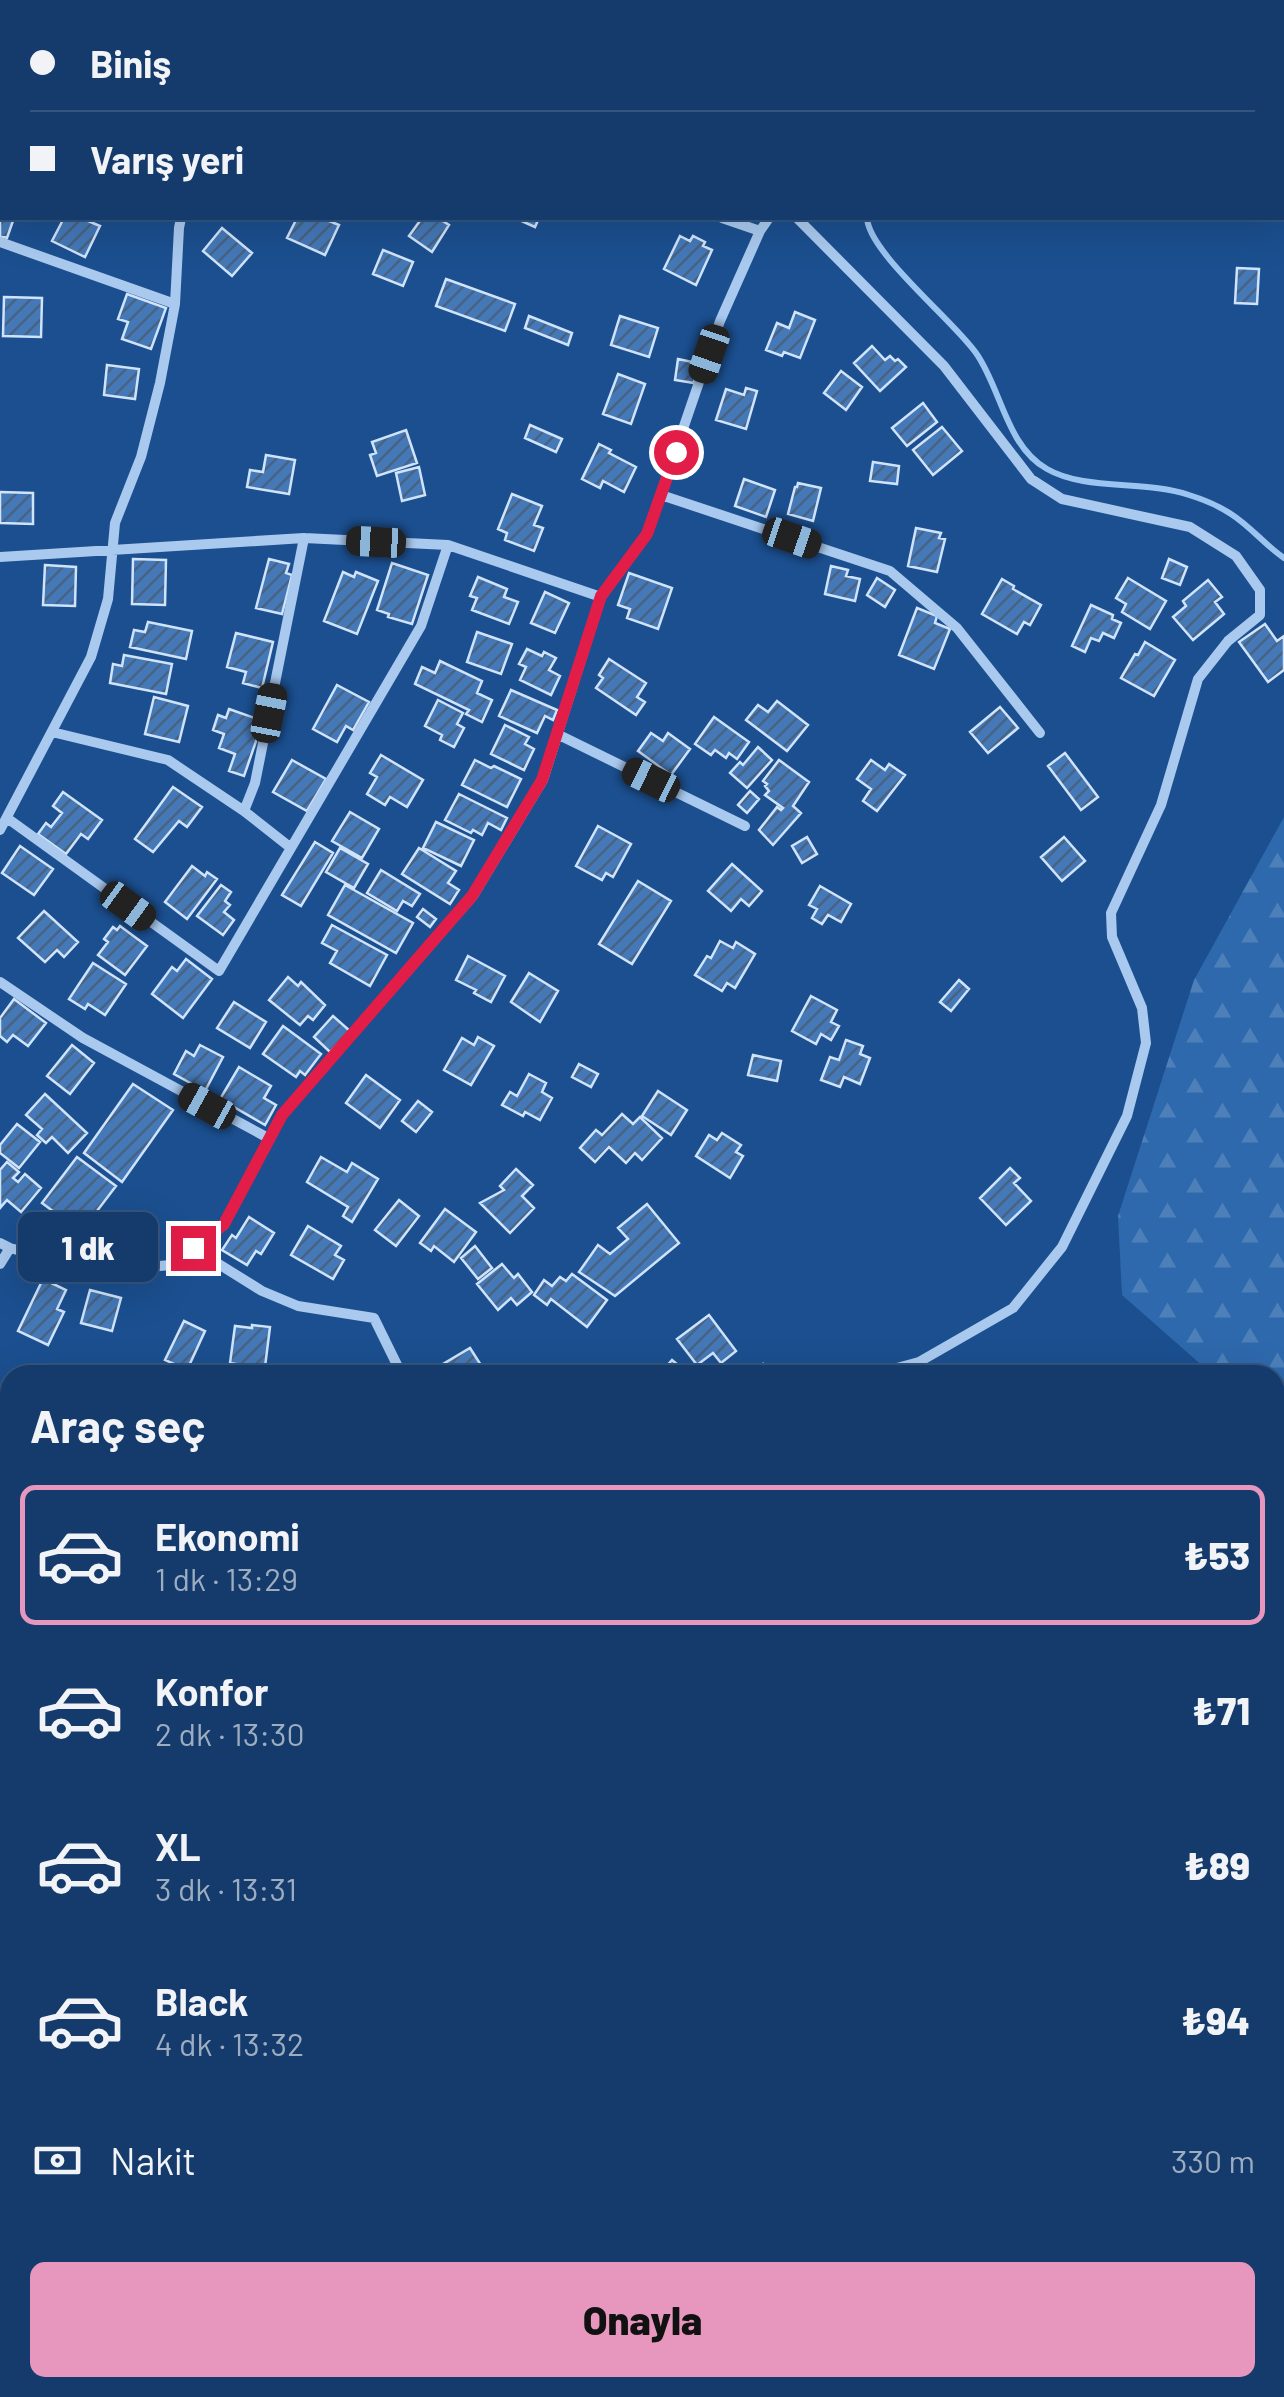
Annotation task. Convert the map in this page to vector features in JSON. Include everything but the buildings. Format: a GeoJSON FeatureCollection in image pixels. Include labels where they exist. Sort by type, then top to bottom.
{"type":"FeatureCollection","features":[{"type":"Feature","properties":{"kind":"street"},"geometry":{"type":"LineString","coordinates":[[0,830],[91,657],[108,599],[115,523],[140,458],[160,383],[175,304],[181,220]]}},
{"type":"Feature","properties":{"kind":"street"},"geometry":{"type":"LineString","coordinates":[[728,220],[760,231]]}},
{"type":"Feature","properties":{"kind":"street"},"geometry":{"type":"LineString","coordinates":[[0,1264],[5,1245],[99,1272],[170,1266],[224,1224],[282,1115],[472,896],[542,780],[601,596],[647,534],[720,322],[768,220]]}},
{"type":"Feature","properties":{"kind":"street"},"geometry":{"type":"LineString","coordinates":[[799,220],[944,366],[1030,479],[1062,499],[1190,528],[1236,556],[1260,590],[1260,615],[1228,641],[1198,679],[1161,805],[1110,913],[1112,937],[1142,1008],[1146,1043],[1127,1116],[1062,1248],[1013,1308],[908,1365]]}},
{"type":"Feature","properties":{"kind":"street"},"geometry":{"type":"LineString","coordinates":[[0,242],[175,304]]}},
{"type":"Feature","properties":{"kind":"street"},"geometry":{"type":"LineString","coordinates":[[661,495],[890,570],[957,628],[1040,733]]}},
{"type":"Feature","properties":{"kind":"street"},"geometry":{"type":"LineString","coordinates":[[0,557],[304,538],[448,544],[601,596]]}},
{"type":"Feature","properties":{"kind":"street"},"geometry":{"type":"LineString","coordinates":[[244,812],[255,783],[304,538]]}},
{"type":"Feature","properties":{"kind":"street"},"geometry":{"type":"LineString","coordinates":[[7,818],[218,971],[421,626],[448,544]]}},
{"type":"Feature","properties":{"kind":"street"},"geometry":{"type":"LineString","coordinates":[[52,732],[168,760],[291,848]]}},
{"type":"Feature","properties":{"kind":"street"},"geometry":{"type":"LineString","coordinates":[[557,734],[745,826]]}},
{"type":"Feature","properties":{"kind":"street"},"geometry":{"type":"LineString","coordinates":[[0,982],[83,1038],[270,1139]]}},
{"type":"Feature","properties":{"kind":"street"},"geometry":{"type":"LineString","coordinates":[[193,1248],[262,1291],[298,1306],[374,1318],[397,1365]]}},
{"type":"Feature","properties":{"kind":"green space"},"geometry":{"type":"Polygon","coordinates":[[[1284,817],[1284,1365],[1202,1365],[1122,1295],[1118,1216],[1194,980],[1284,817]]]}},
{"type":"Feature","properties":{"kind":"waterway"},"geometry":{"type":"LineString","coordinates":[[868,220],[871,233],[897,268],[976,353],[1013,431],[1033,459],[1062,476],[1172,490],[1205,501],[1238,519],[1284,558]]}},
{"type":"Feature","properties":{"kind":"route"},"geometry":{"type":"LineString","coordinates":[[193,1248],[224,1224],[282,1115],[472,896],[542,780],[601,596],[647,534],[676,452]]}}]}
